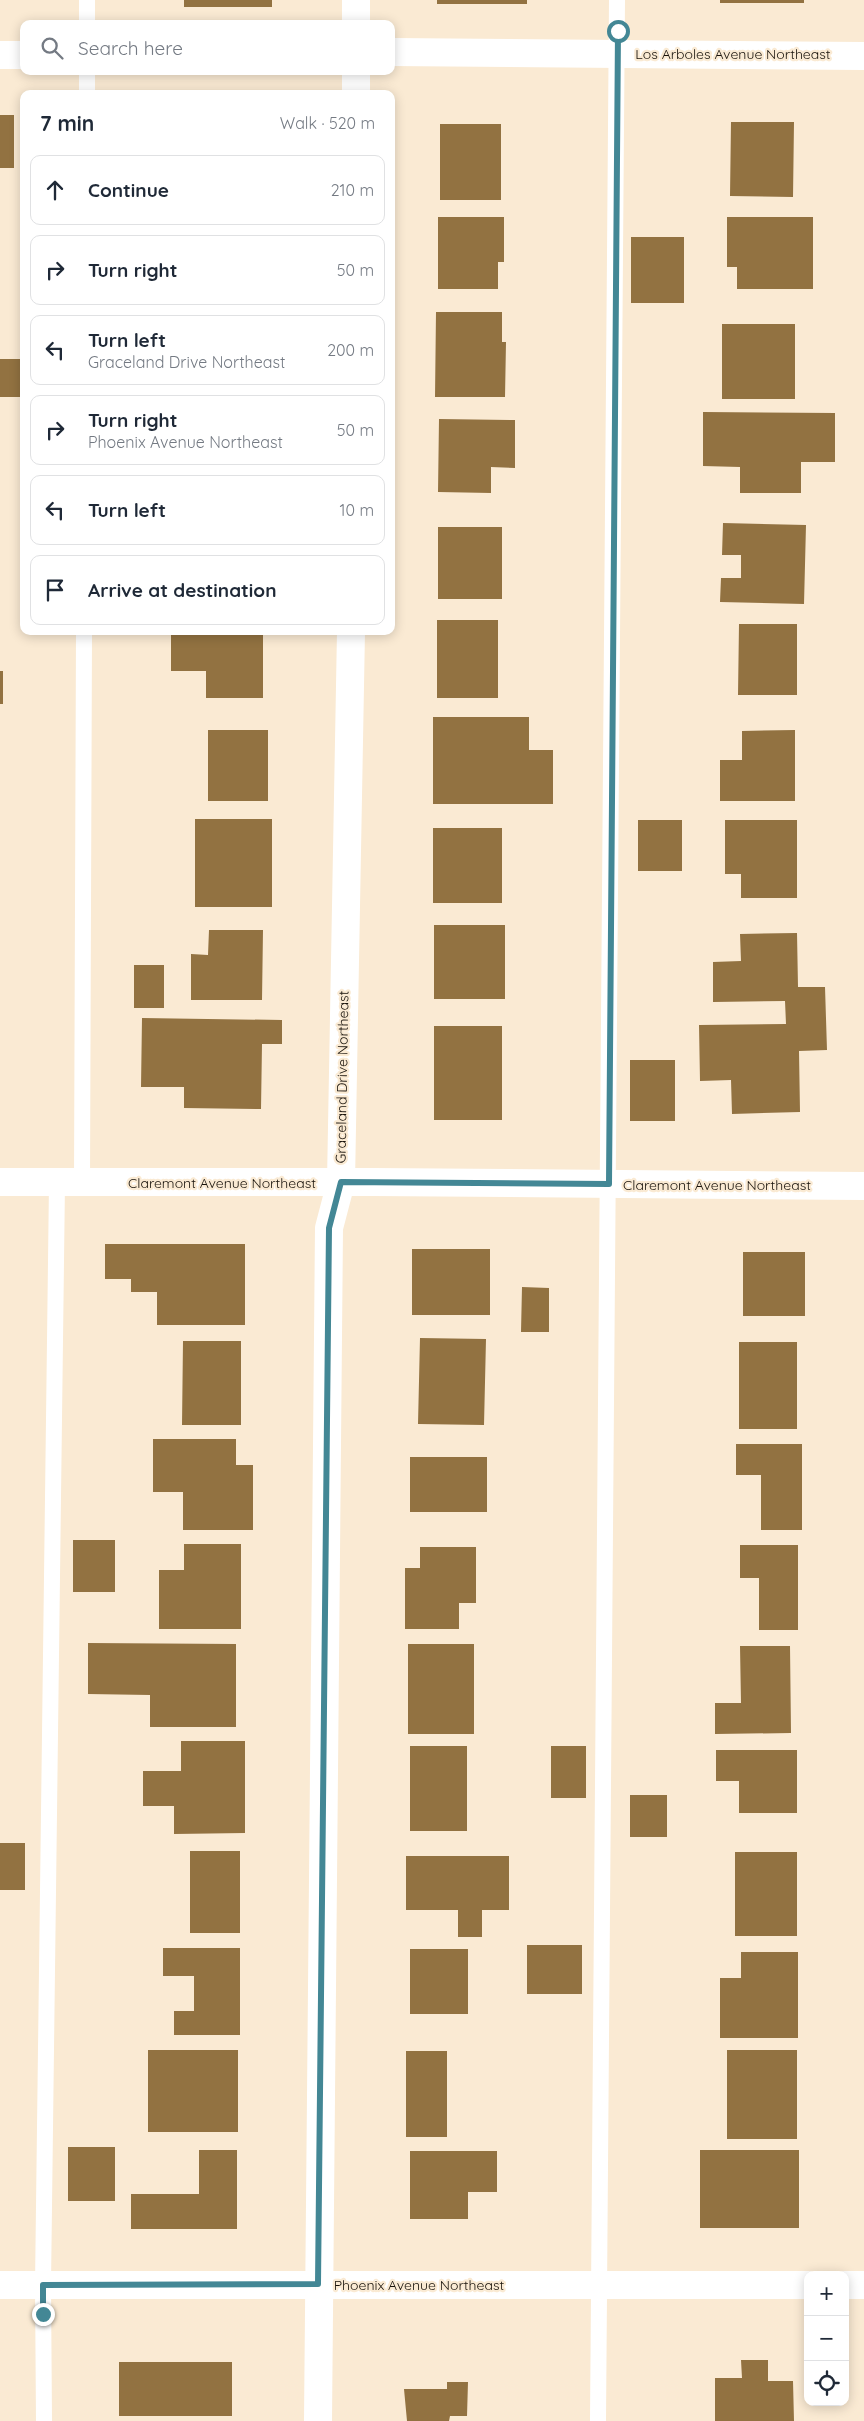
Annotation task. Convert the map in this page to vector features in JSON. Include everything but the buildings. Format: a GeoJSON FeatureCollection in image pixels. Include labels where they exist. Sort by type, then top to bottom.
{"type":"FeatureCollection","features":[{"type":"Feature","properties":{"kind":"street"},"geometry":{"type":"LineString","coordinates":[[356,0],[356,20]]}},
{"type":"Feature","properties":{"kind":"street","name":"Los Arboles Avenue Northeast"},"geometry":{"type":"LineString","coordinates":[[395,52],[864,56]]}},
{"type":"Feature","properties":{"kind":"street"},"geometry":{"type":"LineString","coordinates":[[0,55],[20,55]]}},
{"type":"Feature","properties":{"kind":"street"},"geometry":{"type":"LineString","coordinates":[[356,75],[356,90]]}},
{"type":"Feature","properties":{"kind":"street","name":"Graceland Drive Northeast"},"geometry":{"type":"LineString","coordinates":[[318,2421],[329,1228],[341,1182],[350,635]]}},
{"type":"Feature","properties":{"kind":"street","name":"Claremont Avenue Northeast"},"geometry":{"type":"LineString","coordinates":[[0,1182],[341,1182],[864,1186]]}},
{"type":"Feature","properties":{"kind":"street","name":"Phoenix Avenue Northeast"},"geometry":{"type":"LineString","coordinates":[[0,2285],[804,2285]]}},
{"type":"Feature","properties":{"kind":"street"},"geometry":{"type":"LineString","coordinates":[[849,2285],[864,2285]]}},
{"type":"Feature","properties":{"kind":"lane"},"geometry":{"type":"LineString","coordinates":[[87,0],[87,20]]}},
{"type":"Feature","properties":{"kind":"lane"},"geometry":{"type":"LineString","coordinates":[[598,2421],[617,0]]}},
{"type":"Feature","properties":{"kind":"lane"},"geometry":{"type":"LineString","coordinates":[[87,75],[87,90]]}},
{"type":"Feature","properties":{"kind":"lane"},"geometry":{"type":"LineString","coordinates":[[44,2421],[43,2285],[84,635]]}},
{"type":"Feature","properties":{"kind":"route"},"geometry":{"type":"LineString","coordinates":[[43,2314],[43,2285],[318,2284],[329,1228],[341,1182],[609,1184],[618,31]]}}]}
